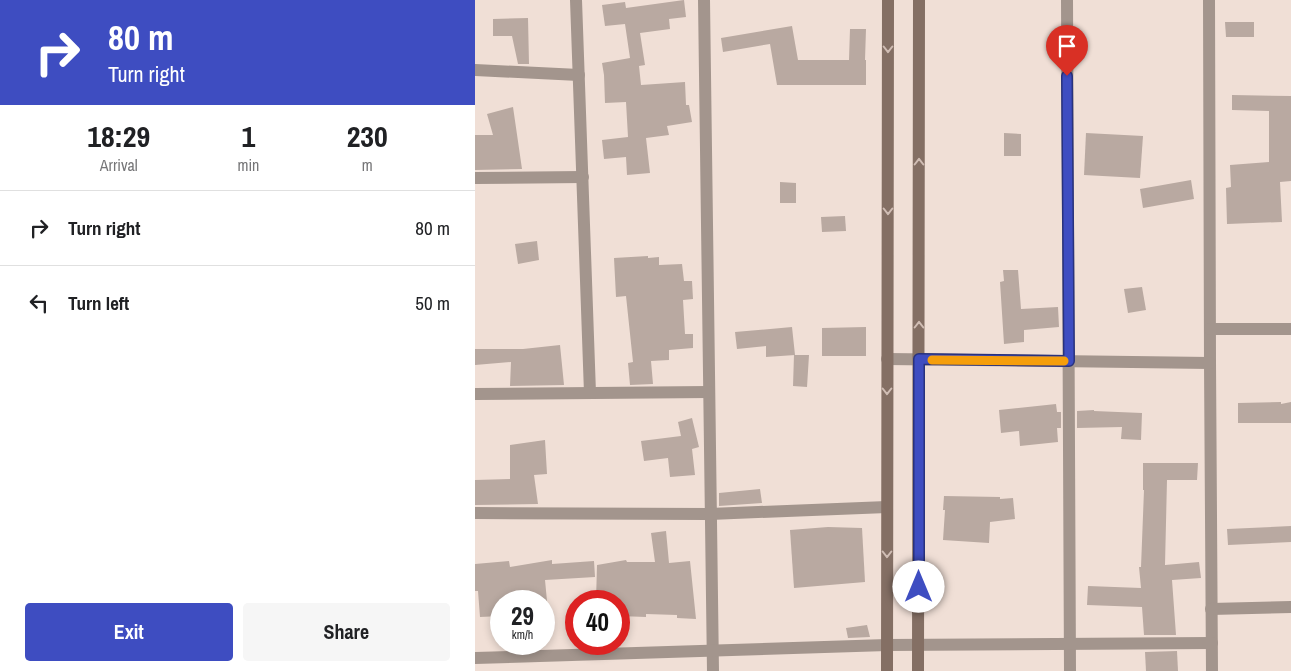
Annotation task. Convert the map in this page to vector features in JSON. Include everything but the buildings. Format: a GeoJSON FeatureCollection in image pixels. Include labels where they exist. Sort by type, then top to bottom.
{"type":"FeatureCollection","features":[{"type":"Feature","properties":{"kind":"street"},"geometry":{"type":"LineString","coordinates":[[575,0],[590,393]]}},
{"type":"Feature","properties":{"kind":"street"},"geometry":{"type":"LineString","coordinates":[[704,0],[713,671]]}},
{"type":"Feature","properties":{"kind":"street"},"geometry":{"type":"LineString","coordinates":[[887,671],[888,0]]}},
{"type":"Feature","properties":{"kind":"street"},"geometry":{"type":"LineString","coordinates":[[919,0],[919,671]]}},
{"type":"Feature","properties":{"kind":"street"},"geometry":{"type":"LineString","coordinates":[[1067,0],[1070,671]]}},
{"type":"Feature","properties":{"kind":"street"},"geometry":{"type":"LineString","coordinates":[[1209,0],[1212,671]]}},
{"type":"Feature","properties":{"kind":"street"},"geometry":{"type":"LineString","coordinates":[[475,70],[579,75]]}},
{"type":"Feature","properties":{"kind":"street"},"geometry":{"type":"LineString","coordinates":[[475,178],[583,177]]}},
{"type":"Feature","properties":{"kind":"street"},"geometry":{"type":"LineString","coordinates":[[1210,329],[1291,329]]}},
{"type":"Feature","properties":{"kind":"street"},"geometry":{"type":"LineString","coordinates":[[887,359],[1210,363]]}},
{"type":"Feature","properties":{"kind":"street"},"geometry":{"type":"LineString","coordinates":[[475,394],[709,392]]}},
{"type":"Feature","properties":{"kind":"street"},"geometry":{"type":"LineString","coordinates":[[475,513],[711,514],[887,507]]}},
{"type":"Feature","properties":{"kind":"street"},"geometry":{"type":"LineString","coordinates":[[1211,609],[1291,607]]}},
{"type":"Feature","properties":{"kind":"street"},"geometry":{"type":"LineString","coordinates":[[475,658],[918,644],[1212,643]]}},
{"type":"Feature","properties":{"kind":"slow traffic"},"geometry":{"type":"LineString","coordinates":[[932,360],[1064,361]]}},
{"type":"Feature","properties":{"kind":"route"},"geometry":{"type":"LineString","coordinates":[[919,587],[919,359],[1069,361],[1067,76]]}}]}
